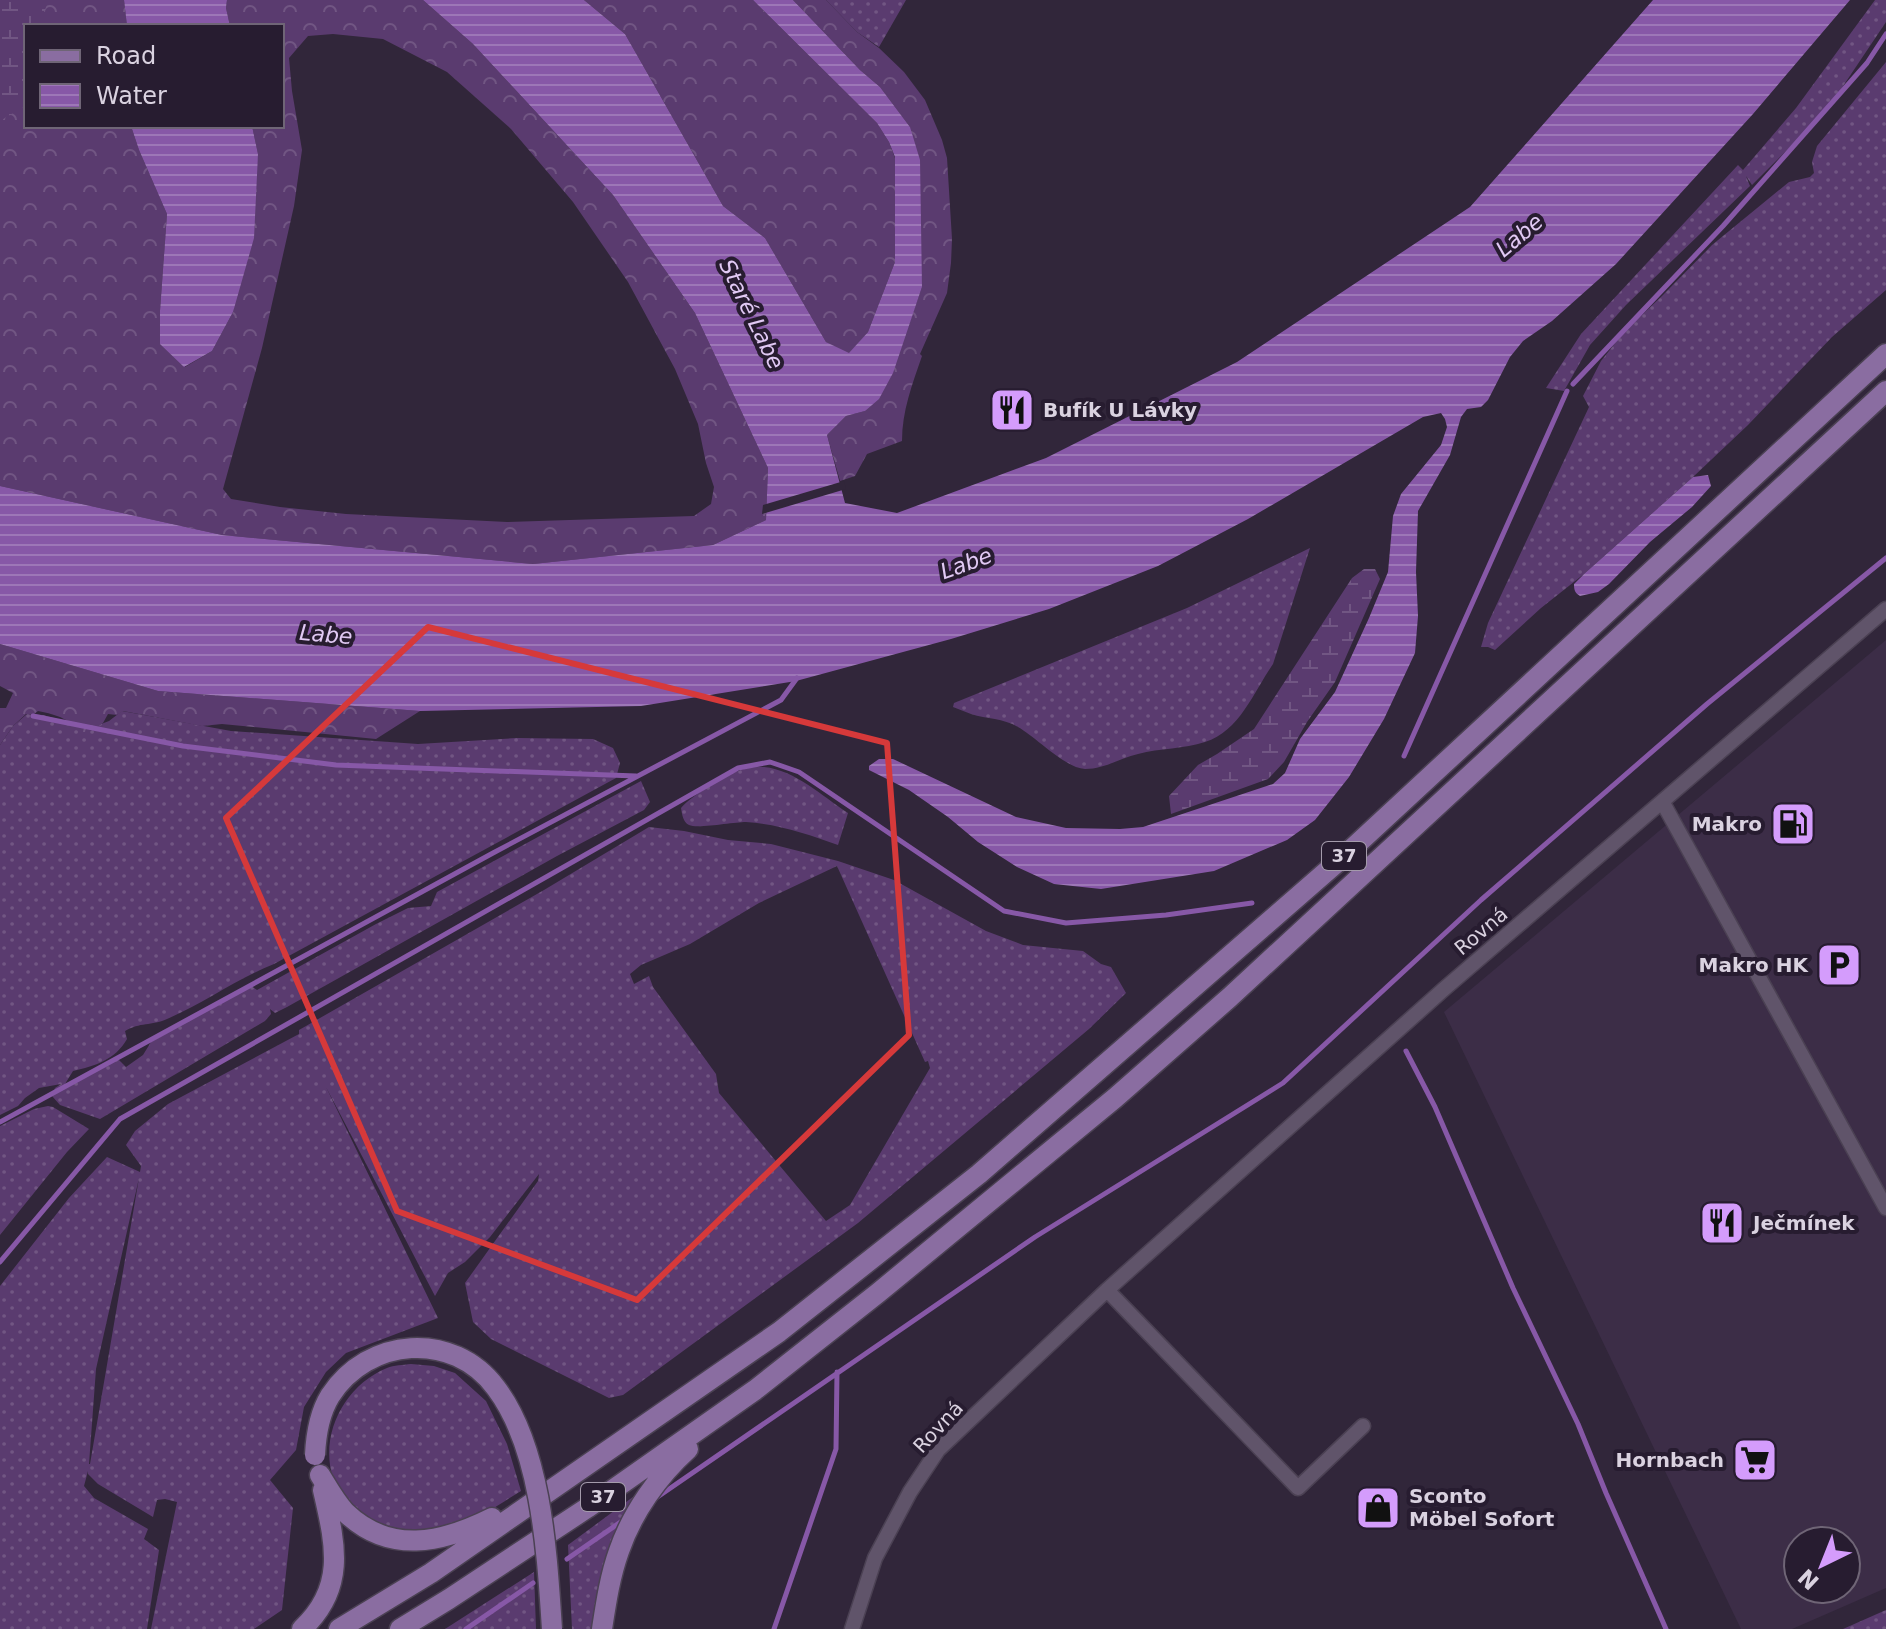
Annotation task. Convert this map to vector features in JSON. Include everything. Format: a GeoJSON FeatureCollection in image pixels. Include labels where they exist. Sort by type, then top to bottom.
{"type":"FeatureCollection","features":[{"type":"Feature","properties":{"kind":"main road","name":"37"},"geometry":{"type":"LineString","coordinates":[[339,1629],[431,1573],[779,1332],[979,1174],[1342,858],[1886,354]]}},
{"type":"Feature","properties":{"kind":"main road","name":"37"},"geometry":{"type":"LineString","coordinates":[[400,1629],[587,1508],[755,1390],[1091,1117],[1230,997],[1886,391]]}},
{"type":"Feature","properties":{"kind":"main road"},"geometry":{"type":"LineString","coordinates":[[302,1629],[322,1605],[334,1567],[335,1545],[318,1465],[316,1436],[321,1417],[328,1399],[354,1371],[370,1360],[408,1347],[443,1350],[460,1357],[479,1369],[509,1407],[528,1458],[542,1516],[552,1629]]}},
{"type":"Feature","properties":{"kind":"main road"},"geometry":{"type":"LineString","coordinates":[[602,1629],[619,1549],[650,1493],[676,1460],[755,1390]]}},
{"type":"Feature","properties":{"kind":"main road"},"geometry":{"type":"LineString","coordinates":[[318,1465],[344,1511],[382,1536],[414,1541],[429,1541],[470,1529],[570,1478]]}},
{"type":"Feature","properties":{"kind":"street","name":"Rovná"},"geometry":{"type":"LineString","coordinates":[[852,1629],[875,1558],[910,1492],[938,1450],[1107,1290],[1446,987],[1886,609]]}},
{"type":"Feature","properties":{"kind":"street"},"geometry":{"type":"LineString","coordinates":[[1663,803],[1886,1208]]}},
{"type":"Feature","properties":{"kind":"street"},"geometry":{"type":"LineString","coordinates":[[1107,1290],[1298,1488],[1363,1426]]}},
{"type":"Feature","properties":{"kind":"highlighted area"},"geometry":{"type":"Polygon","coordinates":[[[428,627],[887,743],[909,1035],[637,1300],[397,1211],[226,818],[428,627]]]}},
{"type":"Feature","properties":{"kind":"shaded area"},"geometry":{"type":"Polygon","coordinates":[[[1886,640],[1886,1588],[1862,1598],[1862,1525],[1782,1525],[1782,1605],[1847,1605],[1792,1629],[1741,1629],[1444,1012],[1886,640]]]}},
{"type":"Feature","properties":{"kind":"green space"},"geometry":{"type":"Polygon","coordinates":[[[0,0],[124,0],[127,24],[24,24],[24,128],[132,128],[167,214],[160,311],[185,367],[212,351],[233,312],[258,154],[252,128],[284,128],[284,24],[230,24],[227,0],[423,0],[473,44],[613,195],[695,313],[768,468],[766,520],[713,545],[533,564],[222,535],[0,486],[0,0]],[[333,34],[308,36],[289,58],[302,150],[294,206],[262,348],[223,489],[231,499],[346,514],[507,522],[694,516],[711,504],[714,487],[698,424],[675,369],[628,282],[573,202],[511,129],[447,72],[383,39],[333,34]]]}},
{"type":"Feature","properties":{"kind":"green space"},"geometry":{"type":"Polygon","coordinates":[[[0,0],[49,0],[44,12],[44,24],[24,24],[24,106],[0,121],[0,0]]]}},
{"type":"Feature","properties":{"kind":"green space"},"geometry":{"type":"Polygon","coordinates":[[[584,0],[753,0],[877,123],[895,158],[895,262],[868,332],[849,354],[826,342],[765,238],[723,206],[625,34],[584,0]]]}},
{"type":"Feature","properties":{"kind":"green space"},"geometry":{"type":"Polygon","coordinates":[[[793,0],[826,0],[857,32],[904,72],[925,100],[947,158],[952,239],[947,293],[920,354],[922,356],[906,409],[902,441],[867,454],[855,476],[840,481],[827,435],[846,416],[865,411],[908,327],[922,287],[910,127],[880,87],[793,0]]]}},
{"type":"Feature","properties":{"kind":"green space"},"geometry":{"type":"Polygon","coordinates":[[[826,0],[906,0],[879,47],[857,32],[826,0]]]}},
{"type":"Feature","properties":{"kind":"green space"},"geometry":{"type":"Polygon","coordinates":[[[1875,0],[1886,0],[1886,22],[1827,110],[1752,185],[1746,176],[1750,186],[1626,305],[1590,345],[1564,391],[1546,388],[1581,334],[1738,165],[1743,170],[1796,108],[1875,0]]]}},
{"type":"Feature","properties":{"kind":"green space"},"geometry":{"type":"Polygon","coordinates":[[[1886,62],[1886,290],[1832,337],[1693,477],[1584,574],[1495,650],[1481,647],[1488,623],[1589,407],[1583,396],[1601,361],[1624,332],[1712,245],[1789,182],[1810,177],[1814,173],[1812,162],[1817,146],[1886,62]]]}},
{"type":"Feature","properties":{"kind":"green space"},"geometry":{"type":"Polygon","coordinates":[[[1310,548],[1273,664],[1237,720],[1217,737],[1085,769],[1069,763],[1012,724],[953,707],[954,703],[1187,608],[1310,548]]]}},
{"type":"Feature","properties":{"kind":"green space"},"geometry":{"type":"Polygon","coordinates":[[[1364,569],[1375,569],[1380,579],[1335,682],[1284,762],[1268,779],[1171,814],[1169,796],[1198,765],[1254,729],[1352,578],[1364,569]]]}},
{"type":"Feature","properties":{"kind":"green space"},"geometry":{"type":"Polygon","coordinates":[[[0,644],[158,691],[420,711],[376,739],[222,724],[202,726],[123,711],[117,715],[108,714],[103,723],[83,736],[64,719],[38,711],[26,714],[0,745],[0,708],[6,708],[13,693],[0,686],[0,644]]]}},
{"type":"Feature","properties":{"kind":"green space"},"geometry":{"type":"Polygon","coordinates":[[[122,711],[231,731],[418,744],[517,738],[593,739],[613,748],[620,763],[616,778],[274,964],[167,1019],[125,1031],[127,1039],[117,1052],[97,1064],[73,1071],[65,1084],[117,1058],[126,1067],[143,1055],[151,1042],[251,986],[257,990],[408,908],[431,906],[437,892],[641,781],[650,802],[644,810],[287,1007],[275,1013],[270,1009],[271,1014],[265,1021],[100,1119],[60,1105],[52,1096],[61,1084],[39,1088],[18,1106],[0,1115],[0,745],[13,726],[27,714],[96,726],[122,711]]]}},
{"type":"Feature","properties":{"kind":"green space"},"geometry":{"type":"Polygon","coordinates":[[[764,767],[797,778],[848,813],[838,845],[793,830],[758,823],[700,826],[685,822],[681,808],[701,791],[737,772],[764,767]]]}},
{"type":"Feature","properties":{"kind":"green space"},"geometry":{"type":"Polygon","coordinates":[[[649,827],[771,844],[838,861],[894,880],[986,931],[1023,945],[1083,951],[1111,967],[1126,993],[1089,1029],[858,1223],[623,1395],[609,1398],[491,1339],[473,1322],[465,1283],[538,1181],[539,1174],[490,1237],[465,1262],[448,1273],[435,1296],[326,1087],[438,1318],[346,1353],[326,1372],[304,1407],[296,1450],[270,1480],[293,1508],[282,1610],[254,1629],[151,1629],[177,1502],[157,1500],[153,1517],[98,1484],[88,1471],[84,1486],[94,1498],[148,1529],[144,1539],[159,1550],[147,1629],[0,1629],[0,1286],[69,1198],[107,1157],[140,1172],[141,1166],[126,1145],[135,1131],[168,1104],[299,1034],[299,1030],[649,827]],[[837,866],[759,903],[690,944],[641,965],[630,974],[634,984],[649,976],[653,987],[716,1074],[719,1093],[826,1221],[850,1205],[930,1068],[837,866]],[[139,1178],[96,1369],[89,1464],[90,1464],[139,1178]]]}},
{"type":"Feature","properties":{"kind":"green space"},"geometry":{"type":"Polygon","coordinates":[[[48,1106],[89,1129],[0,1235],[0,1126],[34,1109],[48,1106]]]}},
{"type":"Feature","properties":{"kind":"green space"},"geometry":{"type":"Polygon","coordinates":[[[411,1364],[434,1366],[455,1373],[486,1401],[507,1444],[521,1491],[472,1521],[451,1529],[418,1532],[388,1528],[351,1503],[333,1478],[330,1445],[333,1428],[348,1399],[372,1376],[390,1367],[411,1364]]]}},
{"type":"Feature","properties":{"kind":"green space"},"geometry":{"type":"Polygon","coordinates":[[[641,1491],[603,1569],[594,1629],[572,1629],[568,1545],[641,1491]]]}},
{"type":"Feature","properties":{"kind":"green space"},"geometry":{"type":"Polygon","coordinates":[[[534,1572],[536,1629],[445,1629],[534,1572]]]}},
{"type":"Feature","properties":{"kind":"green space"},"geometry":{"type":"Polygon","coordinates":[[[1886,1610],[1886,1629],[1843,1629],[1886,1610]]]}},
{"type":"Feature","properties":{"kind":"water"},"geometry":{"type":"Polygon","coordinates":[[[124,0],[227,0],[230,24],[127,24],[124,0]]]}},
{"type":"Feature","properties":{"kind":"water"},"geometry":{"type":"Polygon","coordinates":[[[423,0],[584,0],[625,34],[723,206],[765,238],[826,342],[849,353],[868,332],[895,262],[895,157],[877,123],[753,0],[793,0],[880,87],[910,127],[920,160],[922,287],[893,373],[879,399],[865,411],[846,416],[827,435],[845,503],[897,513],[1046,458],[1237,362],[1470,207],[1653,0],[1850,0],[1753,114],[1616,264],[1552,321],[1523,341],[1510,357],[1488,400],[1481,407],[1467,409],[1461,417],[1450,455],[1418,511],[1415,653],[1384,719],[1349,777],[1315,820],[1287,840],[1214,871],[1101,889],[1054,884],[1017,867],[909,790],[869,770],[869,766],[879,759],[893,759],[1016,817],[1066,828],[1143,827],[1273,784],[1285,773],[1300,739],[1335,692],[1369,618],[1388,572],[1393,516],[1401,494],[1441,445],[1447,427],[1441,413],[1423,417],[1248,519],[1158,566],[1049,609],[796,681],[641,706],[420,711],[158,691],[0,644],[0,486],[222,535],[533,564],[713,545],[766,520],[768,468],[695,313],[613,195],[473,44],[423,0]]]}},
{"type":"Feature","properties":{"kind":"water"},"geometry":{"type":"Polygon","coordinates":[[[132,128],[252,128],[258,154],[254,238],[233,312],[212,351],[184,367],[160,344],[167,214],[132,128]]]}},
{"type":"Feature","properties":{"kind":"water"},"geometry":{"type":"Polygon","coordinates":[[[1708,475],[1711,486],[1692,507],[1650,542],[1609,584],[1598,592],[1577,594],[1574,584],[1584,574],[1693,477],[1708,475]]]}},
{"type":"Feature","properties":{"kind":"pier"},"geometry":{"type":"Polygon","coordinates":[[[844,481],[846,489],[762,514],[763,505],[844,481]]]}},
{"type":"Feature","properties":{"kind":"waterway"},"geometry":{"type":"LineString","coordinates":[[1573,384],[1723,226],[1867,63],[1886,34]]}},
{"type":"Feature","properties":{"kind":"waterway"},"geometry":{"type":"LineString","coordinates":[[1404,756],[1567,391]]}},
{"type":"Feature","properties":{"kind":"waterway"},"geometry":{"type":"LineString","coordinates":[[656,1498],[1035,1237],[1283,1083],[1481,900],[1707,704],[1886,558]]}},
{"type":"Feature","properties":{"kind":"waterway"},"geometry":{"type":"LineString","coordinates":[[0,1122],[781,700],[797,678]]}},
{"type":"Feature","properties":{"kind":"waterway"},"geometry":{"type":"LineString","coordinates":[[33,716],[183,746],[336,765],[636,776]]}},
{"type":"Feature","properties":{"kind":"waterway"},"geometry":{"type":"LineString","coordinates":[[0,1262],[120,1119],[738,768],[770,762],[799,772],[1004,911],[1066,923],[1166,915],[1252,903]]}},
{"type":"Feature","properties":{"kind":"waterway"},"geometry":{"type":"LineString","coordinates":[[1406,1051],[1435,1107],[1513,1288],[1578,1424],[1666,1629]]}},
{"type":"Feature","properties":{"kind":"waterway"},"geometry":{"type":"LineString","coordinates":[[774,1629],[836,1449],[837,1372]]}},
{"type":"Feature","properties":{"kind":"waterway"},"geometry":{"type":"LineString","coordinates":[[567,1559],[625,1519]]}},
{"type":"Feature","properties":{"kind":"waterway"},"geometry":{"type":"LineString","coordinates":[[466,1629],[533,1583]]}},
{"type":"Feature","properties":{"kind":"place","name":"Bufík U Lávky"},"geometry":{"type":"Point","coordinates":[1012,410]}},
{"type":"Feature","properties":{"kind":"place","name":"Makro"},"geometry":{"type":"Point","coordinates":[1793,824]}},
{"type":"Feature","properties":{"kind":"place","name":"Makro HK"},"geometry":{"type":"Point","coordinates":[1839,965]}},
{"type":"Feature","properties":{"kind":"place","name":"Ječmínek"},"geometry":{"type":"Point","coordinates":[1722,1223]}},
{"type":"Feature","properties":{"kind":"place","name":"Hornbach"},"geometry":{"type":"Point","coordinates":[1755,1460]}},
{"type":"Feature","properties":{"kind":"place","name":"Sconto Möbel Sofort"},"geometry":{"type":"Point","coordinates":[1378,1508]}},
{"type":"Feature","properties":{"kind":"water label","name":"Labe"},"geometry":{"type":"Point","coordinates":[1519,235]}},
{"type":"Feature","properties":{"kind":"water label","name":"Staré Labe"},"geometry":{"type":"Point","coordinates":[752,314]}},
{"type":"Feature","properties":{"kind":"water label","name":"Labe"},"geometry":{"type":"Point","coordinates":[966,563]}},
{"type":"Feature","properties":{"kind":"water label","name":"Labe"},"geometry":{"type":"Point","coordinates":[326,634]}}]}
